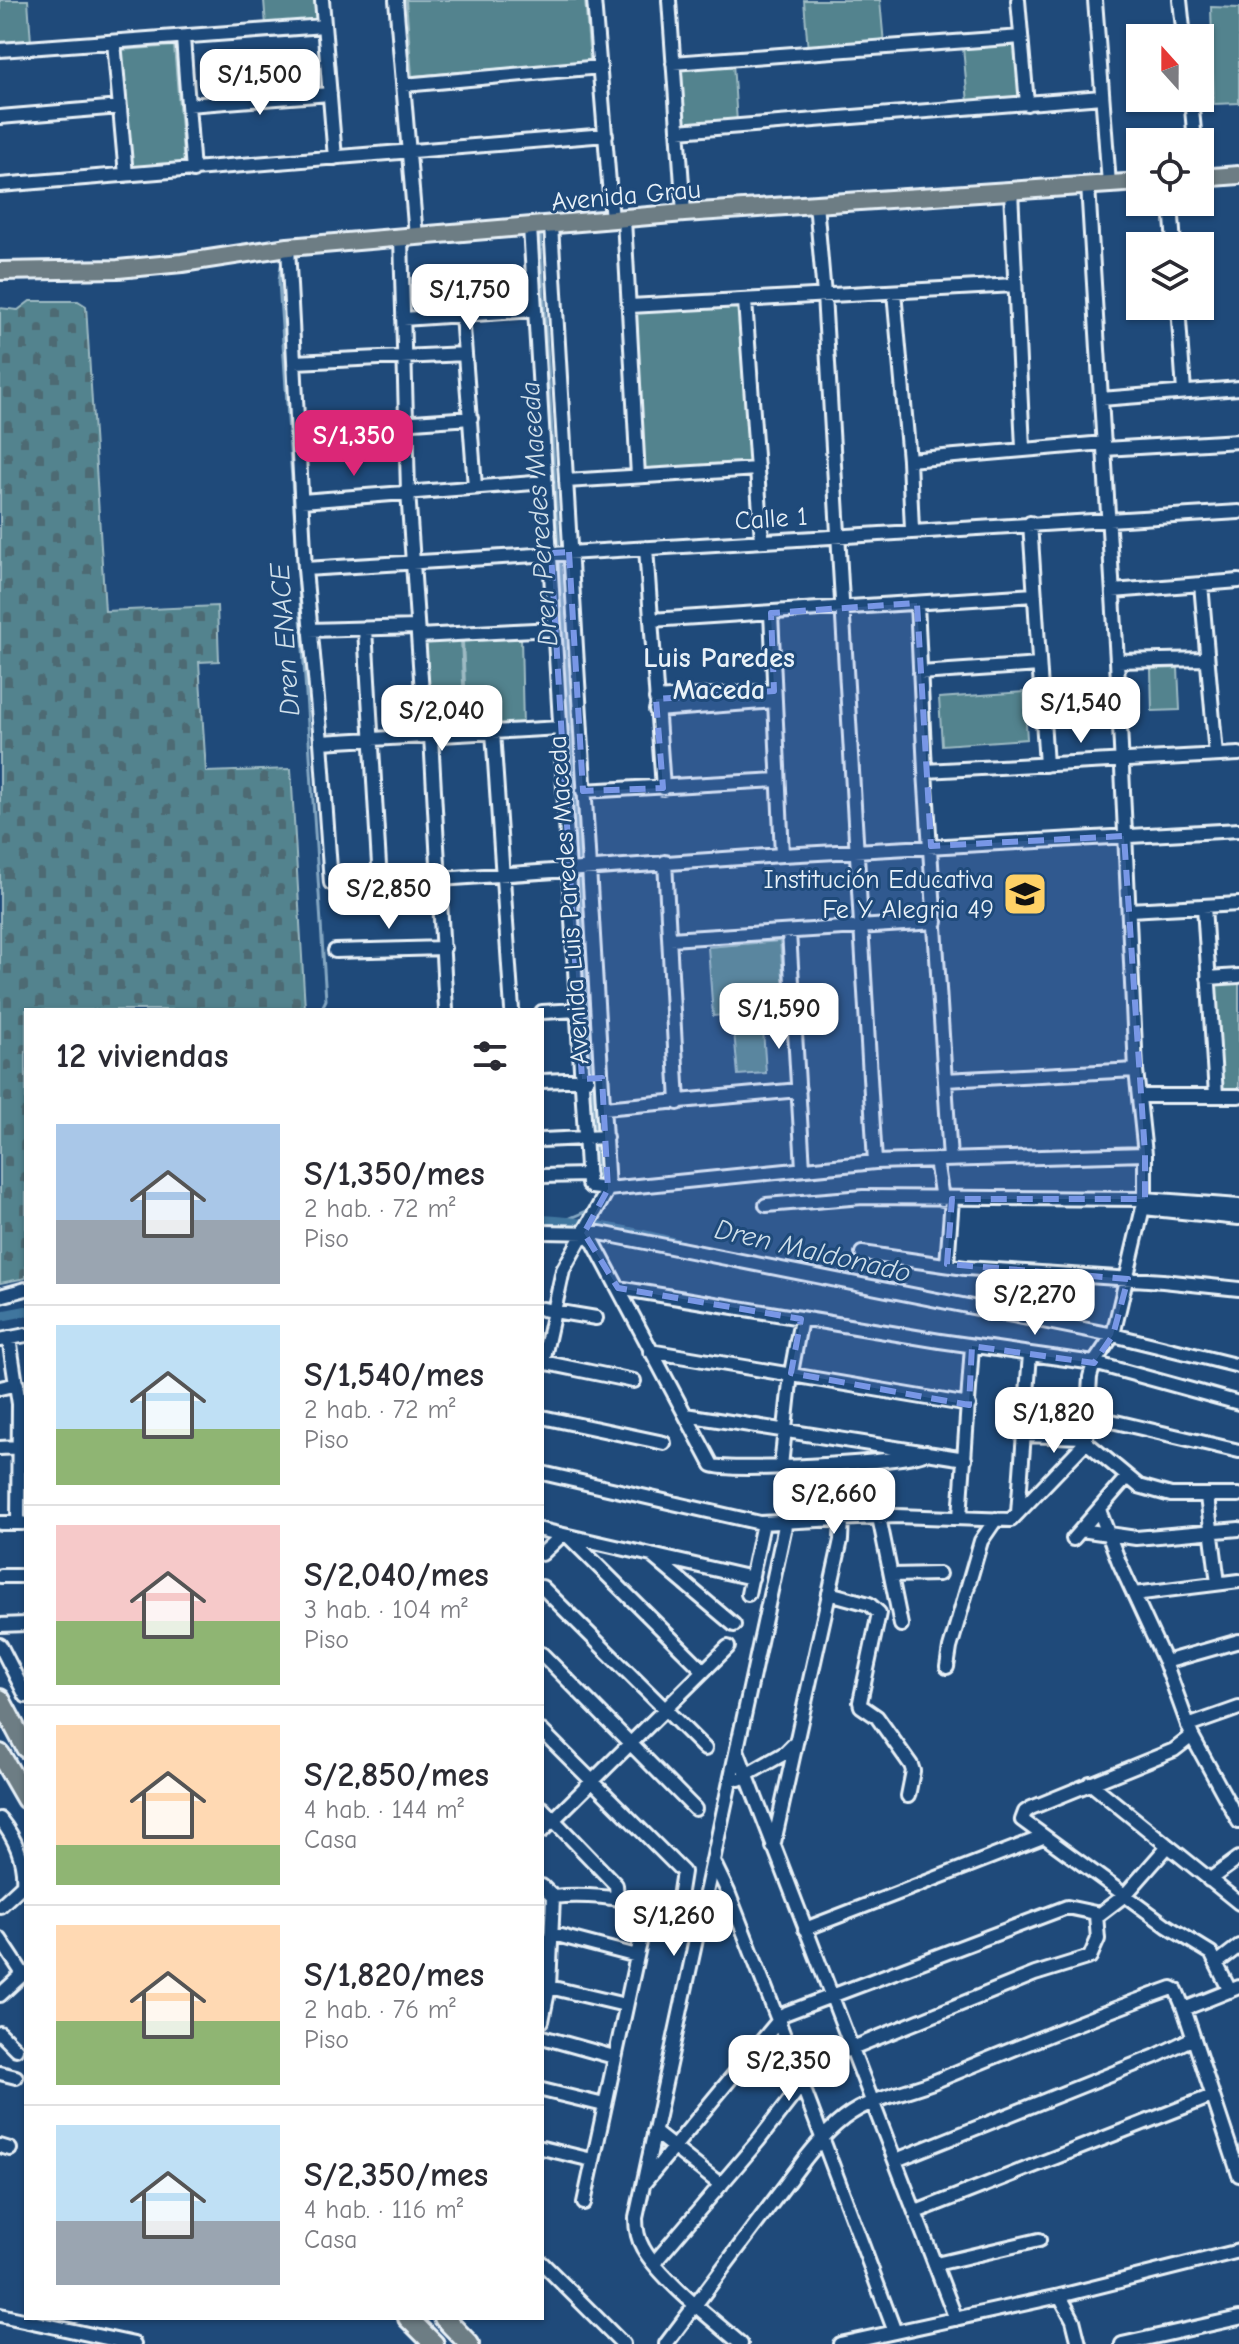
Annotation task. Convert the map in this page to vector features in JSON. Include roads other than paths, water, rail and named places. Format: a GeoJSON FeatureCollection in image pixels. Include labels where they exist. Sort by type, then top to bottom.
{"type":"FeatureCollection","features":[{"type":"Feature","properties":{"kind":"highway"},"geometry":{"type":"LineString","coordinates":[[0,1699],[24,1744]]}},
{"type":"Feature","properties":{"kind":"highway"},"geometry":{"type":"LineString","coordinates":[[0,1754],[24,1796]]}},
{"type":"Feature","properties":{"kind":"highway"},"geometry":{"type":"LineString","coordinates":[[410,2320],[434,2344]]}},
{"type":"Feature","properties":{"kind":"highway"},"geometry":{"type":"LineString","coordinates":[[446,2320],[469,2344]]}},
{"type":"Feature","properties":{"kind":"main road"},"geometry":{"type":"LineString","coordinates":[[1214,177],[1239,175]]}},
{"type":"Feature","properties":{"kind":"main road","name":"Avenida Grau"},"geometry":{"type":"LineString","coordinates":[[0,271],[118,269],[288,247],[684,213],[1126,183]]}},
{"type":"Feature","properties":{"kind":"main road","name":"Avenida Grau"},"geometry":{"type":"LineString","coordinates":[[0,282],[87,276],[118,269]]}},
{"type":"Feature","properties":{"kind":"street"},"geometry":{"type":"LineString","coordinates":[[322,0],[335,158]]}},
{"type":"Feature","properties":{"kind":"street"},"geometry":{"type":"LineString","coordinates":[[396,0],[409,152],[403,319],[408,491],[417,632],[440,879],[446,1008]]}},
{"type":"Feature","properties":{"kind":"street"},"geometry":{"type":"LineString","coordinates":[[594,0],[606,135],[630,306],[638,476]]}},
{"type":"Feature","properties":{"kind":"street"},"geometry":{"type":"LineString","coordinates":[[669,0],[684,213]]}},
{"type":"Feature","properties":{"kind":"street"},"geometry":{"type":"LineString","coordinates":[[1018,0],[1027,104]]}},
{"type":"Feature","properties":{"kind":"street"},"geometry":{"type":"LineString","coordinates":[[1095,0],[1109,184]]}},
{"type":"Feature","properties":{"kind":"street"},"geometry":{"type":"LineString","coordinates":[[1180,0],[1183,24]]}},
{"type":"Feature","properties":{"kind":"street"},"geometry":{"type":"LineString","coordinates":[[0,50],[324,26]]}},
{"type":"Feature","properties":{"kind":"street"},"geometry":{"type":"LineString","coordinates":[[673,63],[1021,37]]}},
{"type":"Feature","properties":{"kind":"street"},"geometry":{"type":"LineString","coordinates":[[183,38],[193,171]]}},
{"type":"Feature","properties":{"kind":"street"},"geometry":{"type":"LineString","coordinates":[[114,42],[126,175]]}},
{"type":"Feature","properties":{"kind":"street"},"geometry":{"type":"LineString","coordinates":[[404,85],[600,67]]}},
{"type":"Feature","properties":{"kind":"street"},"geometry":{"type":"LineString","coordinates":[[188,105],[330,94]]}},
{"type":"Feature","properties":{"kind":"street"},"geometry":{"type":"LineString","coordinates":[[678,131],[1102,97]]}},
{"type":"Feature","properties":{"kind":"street"},"geometry":{"type":"LineString","coordinates":[[0,117],[120,107]]}},
{"type":"Feature","properties":{"kind":"street"},"geometry":{"type":"LineString","coordinates":[[0,185],[606,135]]}},
{"type":"Feature","properties":{"kind":"street"},"geometry":{"type":"LineString","coordinates":[[544,1473],[763,1523],[879,1517],[1011,1520],[1086,1439],[1087,1390],[1094,1363],[1113,1335],[1144,1204],[1145,1154],[1136,1070],[1117,661],[1088,185]]}},
{"type":"Feature","properties":{"kind":"street"},"geometry":{"type":"LineString","coordinates":[[1011,190],[1023,448]]}},
{"type":"Feature","properties":{"kind":"street"},"geometry":{"type":"LineString","coordinates":[[816,203],[875,1162]]}},
{"type":"Feature","properties":{"kind":"street","name":"Avenida Luis Paredes Maceda"},"geometry":{"type":"LineString","coordinates":[[551,225],[608,1189]]}},
{"type":"Feature","properties":{"kind":"street","name":"Avenida Luis Paredes Maceda"},"geometry":{"type":"LineString","coordinates":[[530,227],[588,1175]]}},
{"type":"Feature","properties":{"kind":"street"},"geometry":{"type":"LineString","coordinates":[[288,247],[305,569],[331,883],[1239,830]]}},
{"type":"Feature","properties":{"kind":"street"},"geometry":{"type":"LineString","coordinates":[[630,306],[1015,285]]}},
{"type":"Feature","properties":{"kind":"street"},"geometry":{"type":"LineString","coordinates":[[894,292],[912,530]]}},
{"type":"Feature","properties":{"kind":"street"},"geometry":{"type":"LineString","coordinates":[[745,301],[762,540]]}},
{"type":"Feature","properties":{"kind":"street"},"geometry":{"type":"LineString","coordinates":[[403,319],[534,310]]}},
{"type":"Feature","properties":{"kind":"street"},"geometry":{"type":"LineString","coordinates":[[462,315],[475,487]]}},
{"type":"Feature","properties":{"kind":"street"},"geometry":{"type":"LineString","coordinates":[[1179,320],[1184,392]]}},
{"type":"Feature","properties":{"kind":"street"},"geometry":{"type":"LineString","coordinates":[[295,362],[465,354]]}},
{"type":"Feature","properties":{"kind":"street"},"geometry":{"type":"LineString","coordinates":[[1101,399],[1239,388]]}},
{"type":"Feature","properties":{"kind":"street"},"geometry":{"type":"LineString","coordinates":[[299,430],[471,418]]}},
{"type":"Feature","properties":{"kind":"street"},"geometry":{"type":"LineString","coordinates":[[909,460],[1023,448],[1239,441]]}},
{"type":"Feature","properties":{"kind":"street"},"geometry":{"type":"LineString","coordinates":[[566,481],[757,469]]}},
{"type":"Feature","properties":{"kind":"street"},"geometry":{"type":"LineString","coordinates":[[302,501],[546,482]]}},
{"type":"Feature","properties":{"kind":"street","name":"Calle 1"},"geometry":{"type":"LineString","coordinates":[[305,569],[1239,512]]}},
{"type":"Feature","properties":{"kind":"street"},"geometry":{"type":"LineString","coordinates":[[1030,523],[1046,765]]}},
{"type":"Feature","properties":{"kind":"street"},"geometry":{"type":"LineString","coordinates":[[646,548],[663,788]]}},
{"type":"Feature","properties":{"kind":"street"},"geometry":{"type":"LineString","coordinates":[[1113,591],[1239,581]]}},
{"type":"Feature","properties":{"kind":"street"},"geometry":{"type":"LineString","coordinates":[[1201,584],[1216,755]]}},
{"type":"Feature","properties":{"kind":"street"},"geometry":{"type":"LineString","coordinates":[[651,620],[1035,595]]}},
{"type":"Feature","properties":{"kind":"street"},"geometry":{"type":"LineString","coordinates":[[917,603],[950,1159]]}},
{"type":"Feature","properties":{"kind":"street"},"geometry":{"type":"LineString","coordinates":[[771,613],[782,855]]}},
{"type":"Feature","properties":{"kind":"street"},"geometry":{"type":"LineString","coordinates":[[365,629],[380,882]]}},
{"type":"Feature","properties":{"kind":"street"},"geometry":{"type":"LineString","coordinates":[[310,630],[417,632],[554,629]]}},
{"type":"Feature","properties":{"kind":"street"},"geometry":{"type":"LineString","coordinates":[[1117,661],[1207,659]]}},
{"type":"Feature","properties":{"kind":"street"},"geometry":{"type":"LineString","coordinates":[[920,673],[1039,665]]}},
{"type":"Feature","properties":{"kind":"street"},"geometry":{"type":"LineString","coordinates":[[656,704],[775,696]]}},
{"type":"Feature","properties":{"kind":"street"},"geometry":{"type":"LineString","coordinates":[[321,742],[560,728]]}},
{"type":"Feature","properties":{"kind":"street"},"geometry":{"type":"LineString","coordinates":[[493,732],[512,1008]]}},
{"type":"Feature","properties":{"kind":"street"},"geometry":{"type":"LineString","coordinates":[[925,771],[1239,754]]}},
{"type":"Feature","properties":{"kind":"street"},"geometry":{"type":"LineString","coordinates":[[583,791],[778,780]]}},
{"type":"Feature","properties":{"kind":"street"},"geometry":{"type":"LineString","coordinates":[[665,862],[678,1103]]}},
{"type":"Feature","properties":{"kind":"street"},"geometry":{"type":"LineString","coordinates":[[1129,910],[1239,904]]}},
{"type":"Feature","properties":{"kind":"street"},"geometry":{"type":"LineString","coordinates":[[1204,906],[1216,1095]]}},
{"type":"Feature","properties":{"kind":"street"},"geometry":{"type":"LineString","coordinates":[[670,939],[936,922]]}},
{"type":"Feature","properties":{"kind":"street"},"geometry":{"type":"LineString","coordinates":[[789,932],[803,1168]]}},
{"type":"Feature","properties":{"kind":"street"},"geometry":{"type":"LineString","coordinates":[[335,951],[444,948]]}},
{"type":"Feature","properties":{"kind":"street"},"geometry":{"type":"LineString","coordinates":[[1208,978],[1239,976]]}},
{"type":"Feature","properties":{"kind":"street"},"geometry":{"type":"LineString","coordinates":[[544,1012],[578,1010]]}},
{"type":"Feature","properties":{"kind":"street"},"geometry":{"type":"LineString","coordinates":[[945,1080],[1136,1070]]}},
{"type":"Feature","properties":{"kind":"street"},"geometry":{"type":"LineString","coordinates":[[544,1081],[602,1078]]}},
{"type":"Feature","properties":{"kind":"street"},"geometry":{"type":"LineString","coordinates":[[604,1108],[799,1090]]}},
{"type":"Feature","properties":{"kind":"street"},"geometry":{"type":"LineString","coordinates":[[1140,1096],[1239,1096]]}},
{"type":"Feature","properties":{"kind":"street"},"geometry":{"type":"LineString","coordinates":[[544,1140],[606,1137]]}},
{"type":"Feature","properties":{"kind":"street"},"geometry":{"type":"LineString","coordinates":[[544,1176],[588,1175],[591,1187],[608,1189],[875,1162],[1145,1154]]}},
{"type":"Feature","properties":{"kind":"street"},"geometry":{"type":"LineString","coordinates":[[936,1160],[947,1199],[947,1264]]}},
{"type":"Feature","properties":{"kind":"street"},"geometry":{"type":"LineString","coordinates":[[544,1345],[548,1310],[563,1270],[608,1189]]}},
{"type":"Feature","properties":{"kind":"street"},"geometry":{"type":"LineString","coordinates":[[766,1205],[863,1197],[1239,1206]]}},
{"type":"Feature","properties":{"kind":"street"},"geometry":{"type":"LineString","coordinates":[[1144,1204],[1239,1218]]}},
{"type":"Feature","properties":{"kind":"street"},"geometry":{"type":"LineString","coordinates":[[544,1232],[600,1233],[1113,1335],[1239,1366]]}},
{"type":"Feature","properties":{"kind":"street"},"geometry":{"type":"LineString","coordinates":[[584,1233],[594,1243],[709,1459],[717,1468],[897,1459],[926,1452]]}},
{"type":"Feature","properties":{"kind":"street"},"geometry":{"type":"LineString","coordinates":[[862,1253],[965,1268],[1239,1289]]}},
{"type":"Feature","properties":{"kind":"street"},"geometry":{"type":"LineString","coordinates":[[618,1288],[1094,1363],[1239,1403]]}},
{"type":"Feature","properties":{"kind":"street"},"geometry":{"type":"LineString","coordinates":[[0,1296],[24,1290]]}},
{"type":"Feature","properties":{"kind":"street"},"geometry":{"type":"LineString","coordinates":[[548,1310],[596,1318]]}},
{"type":"Feature","properties":{"kind":"street"},"geometry":{"type":"LineString","coordinates":[[781,1466],[791,1373],[801,1319]]}},
{"type":"Feature","properties":{"kind":"street"},"geometry":{"type":"LineString","coordinates":[[0,1523],[22,1523],[17,1384],[4,1339],[24,1335]]}},
{"type":"Feature","properties":{"kind":"street"},"geometry":{"type":"LineString","coordinates":[[960,1517],[972,1346]]}},
{"type":"Feature","properties":{"kind":"street"},"geometry":{"type":"LineString","coordinates":[[650,1351],[969,1405]]}},
{"type":"Feature","properties":{"kind":"street"},"geometry":{"type":"LineString","coordinates":[[1018,1513],[1030,1354]]}},
{"type":"Feature","properties":{"kind":"street"},"geometry":{"type":"LineString","coordinates":[[544,1363],[634,1381]]}},
{"type":"Feature","properties":{"kind":"street"},"geometry":{"type":"LineString","coordinates":[[0,1388],[17,1384]]}},
{"type":"Feature","properties":{"kind":"street"},"geometry":{"type":"LineString","coordinates":[[686,1415],[965,1459]]}},
{"type":"Feature","properties":{"kind":"street"},"geometry":{"type":"LineString","coordinates":[[1086,1415],[1239,1451]]}},
{"type":"Feature","properties":{"kind":"street"},"geometry":{"type":"LineString","coordinates":[[544,1417],[664,1443]]}},
{"type":"Feature","properties":{"kind":"street"},"geometry":{"type":"LineString","coordinates":[[1023,1435],[1086,1439],[1139,1486],[1161,1492],[1207,1497],[1239,1495]]}},
{"type":"Feature","properties":{"kind":"street"},"geometry":{"type":"LineString","coordinates":[[0,1448],[18,1447]]}},
{"type":"Feature","properties":{"kind":"street"},"geometry":{"type":"LineString","coordinates":[[1127,1477],[1077,1535],[1136,1538],[1239,1529]]}},
{"type":"Feature","properties":{"kind":"street"},"geometry":{"type":"LineString","coordinates":[[1207,1497],[1218,1583]]}},
{"type":"Feature","properties":{"kind":"street"},"geometry":{"type":"LineString","coordinates":[[1099,1510],[1165,1662],[1190,1731],[1239,1822]]}},
{"type":"Feature","properties":{"kind":"street"},"geometry":{"type":"LineString","coordinates":[[879,1517],[901,1625]]}},
{"type":"Feature","properties":{"kind":"street"},"geometry":{"type":"LineString","coordinates":[[773,1847],[841,1540],[842,1518]]}},
{"type":"Feature","properties":{"kind":"street"},"geometry":{"type":"LineString","coordinates":[[947,1667],[981,1541],[996,1519]]}},
{"type":"Feature","properties":{"kind":"street"},"geometry":{"type":"LineString","coordinates":[[741,2344],[695,2305],[654,2263],[642,2247],[636,2218],[786,1521]]}},
{"type":"Feature","properties":{"kind":"street"},"geometry":{"type":"LineString","coordinates":[[748,1594],[763,1523]]}},
{"type":"Feature","properties":{"kind":"street"},"geometry":{"type":"LineString","coordinates":[[544,1530],[752,1578]]}},
{"type":"Feature","properties":{"kind":"street"},"geometry":{"type":"LineString","coordinates":[[544,1552],[566,1536]]}},
{"type":"Feature","properties":{"kind":"street"},"geometry":{"type":"LineString","coordinates":[[566,1536],[704,1671]]}},
{"type":"Feature","properties":{"kind":"street"},"geometry":{"type":"LineString","coordinates":[[650,1554],[734,1625]]}},
{"type":"Feature","properties":{"kind":"street"},"geometry":{"type":"LineString","coordinates":[[891,1575],[939,1574]]}},
{"type":"Feature","properties":{"kind":"street"},"geometry":{"type":"LineString","coordinates":[[0,1576],[24,1576]]}},
{"type":"Feature","properties":{"kind":"street"},"geometry":{"type":"LineString","coordinates":[[1134,1594],[1239,1581]]}},
{"type":"Feature","properties":{"kind":"street"},"geometry":{"type":"LineString","coordinates":[[544,1589],[705,1749]]}},
{"type":"Feature","properties":{"kind":"street"},"geometry":{"type":"LineString","coordinates":[[829,1593],[869,1604],[879,1613],[860,1702],[877,1717],[911,1765],[913,1771],[908,1796]]}},
{"type":"Feature","properties":{"kind":"street"},"geometry":{"type":"LineString","coordinates":[[0,1625],[24,1624]]}},
{"type":"Feature","properties":{"kind":"street"},"geometry":{"type":"LineString","coordinates":[[1165,1662],[1239,1641]]}},
{"type":"Feature","properties":{"kind":"street"},"geometry":{"type":"LineString","coordinates":[[0,1645],[20,1675]]}},
{"type":"Feature","properties":{"kind":"street"},"geometry":{"type":"LineString","coordinates":[[544,1829],[728,1647]]}},
{"type":"Feature","properties":{"kind":"street"},"geometry":{"type":"LineString","coordinates":[[544,1656],[695,1809]]}},
{"type":"Feature","properties":{"kind":"street"},"geometry":{"type":"LineString","coordinates":[[1184,2009],[1234,1989],[1211,1953],[1022,1820],[1025,1812],[1174,1750],[1190,1731],[1239,1708]]}},
{"type":"Feature","properties":{"kind":"street"},"geometry":{"type":"LineString","coordinates":[[544,1733],[683,1872],[677,1910]]}},
{"type":"Feature","properties":{"kind":"street"},"geometry":{"type":"LineString","coordinates":[[730,1784],[785,1753],[796,1742]]}},
{"type":"Feature","properties":{"kind":"street"},"geometry":{"type":"LineString","coordinates":[[737,1750],[956,2319]]}},
{"type":"Feature","properties":{"kind":"street"},"geometry":{"type":"LineString","coordinates":[[1090,1783],[1239,1903]]}},
{"type":"Feature","properties":{"kind":"street"},"geometry":{"type":"LineString","coordinates":[[544,1810],[616,1885],[617,1899]]}},
{"type":"Feature","properties":{"kind":"street"},"geometry":{"type":"LineString","coordinates":[[0,1819],[24,1870],[24,1884],[0,1906]]}},
{"type":"Feature","properties":{"kind":"street"},"geometry":{"type":"LineString","coordinates":[[805,1929],[1043,1837]]}},
{"type":"Feature","properties":{"kind":"street"},"geometry":{"type":"LineString","coordinates":[[1096,1915],[1125,1895],[1168,1846]]}},
{"type":"Feature","properties":{"kind":"street"},"geometry":{"type":"LineString","coordinates":[[1209,1880],[1239,1858]]}},
{"type":"Feature","properties":{"kind":"street"},"geometry":{"type":"LineString","coordinates":[[713,1861],[778,2020],[895,2332]]}},
{"type":"Feature","properties":{"kind":"street"},"geometry":{"type":"LineString","coordinates":[[544,1888],[553,1897],[553,1934],[546,1964],[549,1987],[544,2011]]}},
{"type":"Feature","properties":{"kind":"street"},"geometry":{"type":"LineString","coordinates":[[553,1897],[591,1894],[701,1917]]}},
{"type":"Feature","properties":{"kind":"street"},"geometry":{"type":"LineString","coordinates":[[584,2203],[648,1905]]}},
{"type":"Feature","properties":{"kind":"street"},"geometry":{"type":"LineString","coordinates":[[643,2185],[784,2014],[1067,1907],[1075,1906],[1096,1915]]}},
{"type":"Feature","properties":{"kind":"street"},"geometry":{"type":"LineString","coordinates":[[654,2263],[820,2061],[1035,1974],[1090,1957],[1098,1939],[1096,1915]]}},
{"type":"Feature","properties":{"kind":"street"},"geometry":{"type":"LineString","coordinates":[[553,1934],[637,1956]]}},
{"type":"Feature","properties":{"kind":"street"},"geometry":{"type":"LineString","coordinates":[[0,1939],[23,1974],[0,1995]]}},
{"type":"Feature","properties":{"kind":"street"},"geometry":{"type":"LineString","coordinates":[[1217,1963],[1239,1946]]}},
{"type":"Feature","properties":{"kind":"street"},"geometry":{"type":"LineString","coordinates":[[549,1987],[625,2005]]}},
{"type":"Feature","properties":{"kind":"street"},"geometry":{"type":"LineString","coordinates":[[666,2344],[823,2138],[850,2114],[871,2103],[938,2080],[1172,1988],[1176,1990],[1184,2009],[1212,2096],[1235,2152],[1239,2175]]}},
{"type":"Feature","properties":{"kind":"street"},"geometry":{"type":"LineString","coordinates":[[0,2033],[16,2049]]}},
{"type":"Feature","properties":{"kind":"street"},"geometry":{"type":"LineString","coordinates":[[544,2038],[614,2057]]}},
{"type":"Feature","properties":{"kind":"street"},"geometry":{"type":"LineString","coordinates":[[896,2160],[1156,2056],[1193,2038]]}},
{"type":"Feature","properties":{"kind":"street"},"geometry":{"type":"LineString","coordinates":[[0,2073],[16,2077]]}},
{"type":"Feature","properties":{"kind":"street"},"geometry":{"type":"LineString","coordinates":[[544,2090],[604,2105]]}},
{"type":"Feature","properties":{"kind":"street"},"geometry":{"type":"LineString","coordinates":[[916,2212],[1212,2096]]}},
{"type":"Feature","properties":{"kind":"street"},"geometry":{"type":"LineString","coordinates":[[654,2132],[721,2185]]}},
{"type":"Feature","properties":{"kind":"street"},"geometry":{"type":"LineString","coordinates":[[544,2148],[592,2160]]}},
{"type":"Feature","properties":{"kind":"street"},"geometry":{"type":"LineString","coordinates":[[936,2264],[1039,2240]]}},
{"type":"Feature","properties":{"kind":"street"},"geometry":{"type":"LineString","coordinates":[[840,2344],[1060,2296],[1239,2251]]}},
{"type":"Feature","properties":{"kind":"street"},"geometry":{"type":"LineString","coordinates":[[544,2265],[623,2344]]}},
{"type":"Feature","properties":{"kind":"street"},"geometry":{"type":"LineString","coordinates":[[1060,2296],[1073,2320],[1079,2344]]}},
{"type":"Feature","properties":{"kind":"street"},"geometry":{"type":"LineString","coordinates":[[0,2315],[134,2344]]}},
{"type":"Feature","properties":{"kind":"street"},"geometry":{"type":"LineString","coordinates":[[1122,2344],[1239,2318]]}},
{"type":"Feature","properties":{"kind":"waterway","name":"Dren Peredes Maceda"},"geometry":{"type":"LineString","coordinates":[[540,230],[559,550]]}},
{"type":"Feature","properties":{"kind":"waterway","name":"Dren ENACE"},"geometry":{"type":"LineString","coordinates":[[281,266],[279,281],[326,1000],[322,1008]]}},
{"type":"Feature","properties":{"kind":"waterway","name":"Dren Peredes Maceda"},"geometry":{"type":"LineString","coordinates":[[560,558],[579,865]]}},
{"type":"Feature","properties":{"kind":"waterway","name":"Dren Peredes Maceda"},"geometry":{"type":"LineString","coordinates":[[579,873],[595,1133]]}},
{"type":"Feature","properties":{"kind":"waterway","name":"Dren Peredes Maceda"},"geometry":{"type":"LineString","coordinates":[[595,1140],[599,1185]]}},
{"type":"Feature","properties":{"kind":"waterway","name":"Dren Maldonado"},"geometry":{"type":"LineString","coordinates":[[564,1221],[587,1211],[594,1203]]}},
{"type":"Feature","properties":{"kind":"waterway","name":"Dren Maldonado"},"geometry":{"type":"LineString","coordinates":[[544,1220],[612,1228],[680,1244]]}},
{"type":"Feature","properties":{"kind":"waterway","name":"Dren Maldonado"},"geometry":{"type":"LineString","coordinates":[[0,1316],[24,1311]]}},
{"type":"Feature","properties":{"kind":"place","name":"Institución Educativa Fe Y Alegria 49"},"geometry":{"type":"Point","coordinates":[1025,894]}},
{"type":"Feature","properties":{"kind":"district","name":"Luis Paredes Maceda"},"geometry":{"type":"Point","coordinates":[719,673]}}]}
